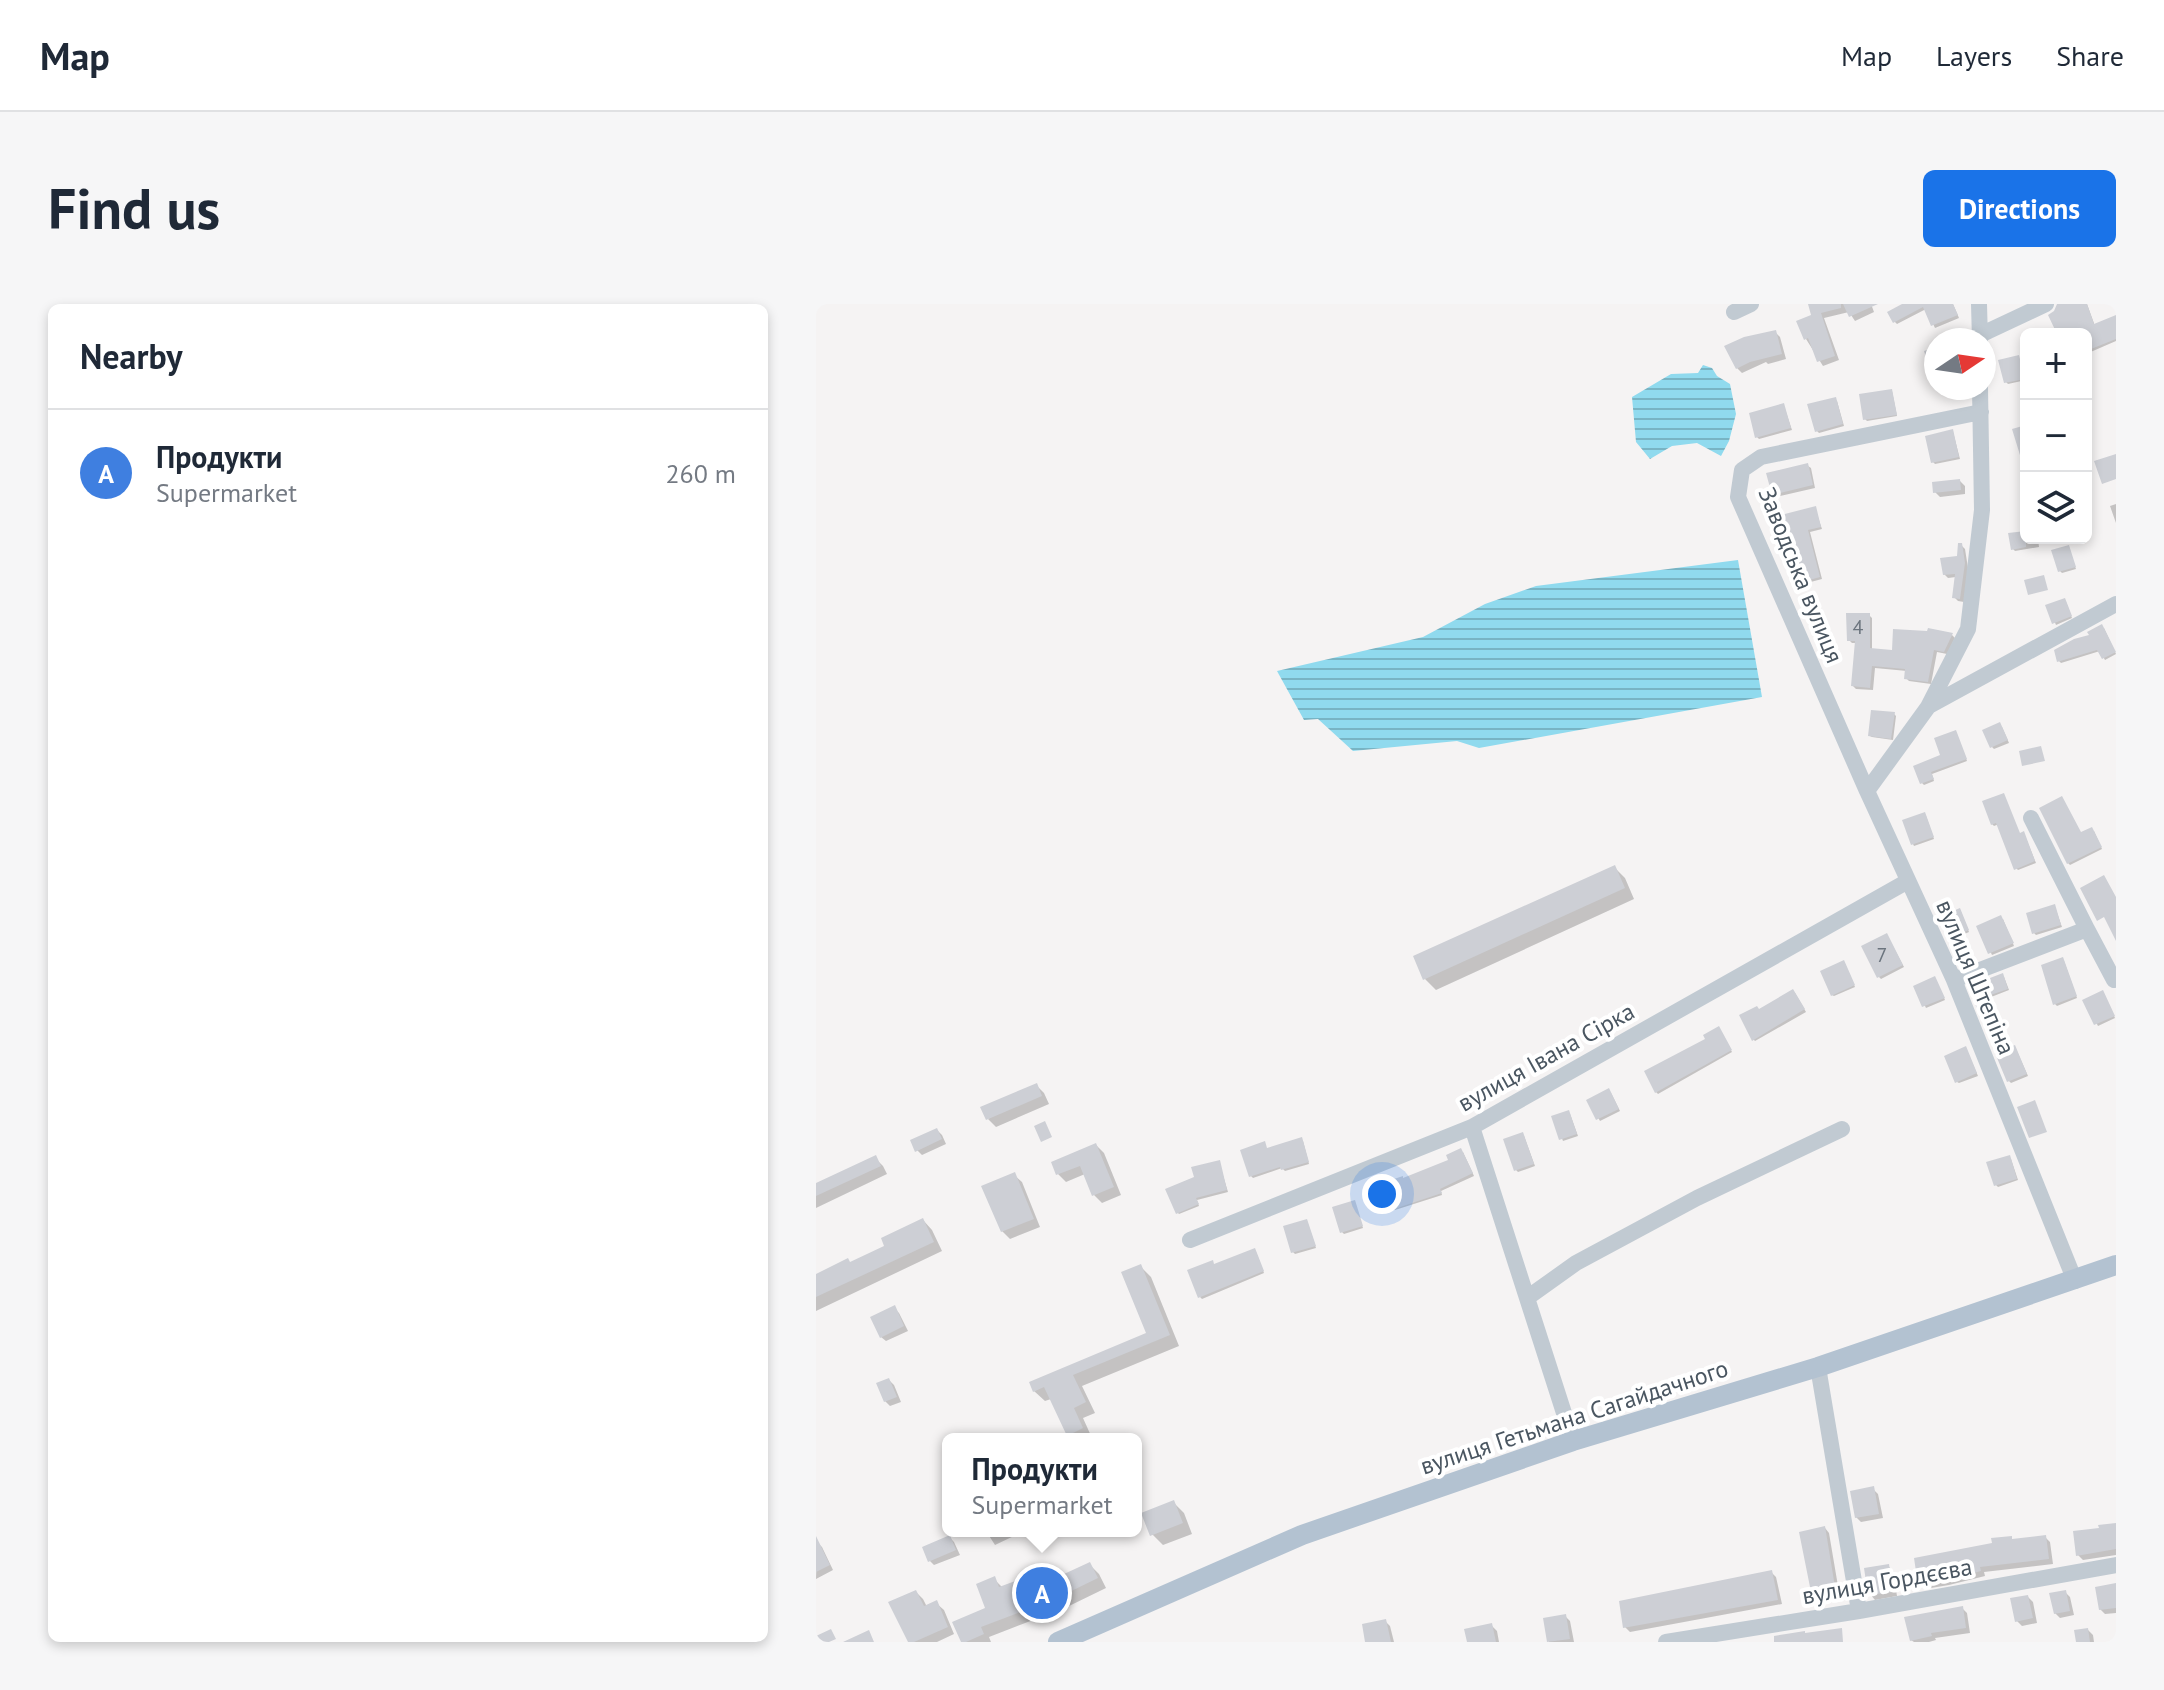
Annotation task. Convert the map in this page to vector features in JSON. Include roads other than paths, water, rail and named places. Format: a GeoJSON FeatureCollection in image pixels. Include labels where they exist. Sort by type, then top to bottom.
{"type":"FeatureCollection","features":[{"type":"Feature","properties":{"kind":"main road","name":"вулиця Гетьмана Сагайдачного"},"geometry":{"type":"LineString","coordinates":[[1058,1642],[1302,1535],[1573,1441],[1818,1367],[2116,1265]]}},
{"type":"Feature","properties":{"kind":"street"},"geometry":{"type":"LineString","coordinates":[[1734,312],[1751,304]]}},
{"type":"Feature","properties":{"kind":"street"},"geometry":{"type":"LineString","coordinates":[[1979,304],[1980,328]]}},
{"type":"Feature","properties":{"kind":"street"},"geometry":{"type":"LineString","coordinates":[[1996,330],[2046,304]]}},
{"type":"Feature","properties":{"kind":"street"},"geometry":{"type":"LineString","coordinates":[[1867,791],[1928,707],[1968,629],[1982,510],[1980,400]]}},
{"type":"Feature","properties":{"kind":"street","name":"Заводська вулиця"},"geometry":{"type":"LineString","coordinates":[[1867,791],[1738,497],[1742,470],[1761,457],[1981,412]]}},
{"type":"Feature","properties":{"kind":"street"},"geometry":{"type":"LineString","coordinates":[[1928,707],[2116,604]]}},
{"type":"Feature","properties":{"kind":"street","name":"вулиця Штепіна"},"geometry":{"type":"LineString","coordinates":[[1867,791],[1954,980],[2075,1281]]}},
{"type":"Feature","properties":{"kind":"street"},"geometry":{"type":"LineString","coordinates":[[2031,818],[2114,980],[2116,978]]}},
{"type":"Feature","properties":{"kind":"street","name":"вулиця Івана Сірка"},"geometry":{"type":"LineString","coordinates":[[1190,1240],[1472,1127],[1908,881]]}},
{"type":"Feature","properties":{"kind":"street"},"geometry":{"type":"LineString","coordinates":[[1954,980],[2087,929]]}},
{"type":"Feature","properties":{"kind":"street"},"geometry":{"type":"LineString","coordinates":[[1472,1127],[1573,1441]]}},
{"type":"Feature","properties":{"kind":"street"},"geometry":{"type":"LineString","coordinates":[[1527,1298],[1603,1248],[1697,1198],[1842,1129]]}},
{"type":"Feature","properties":{"kind":"street"},"geometry":{"type":"LineString","coordinates":[[1818,1367],[1859,1611]]}},
{"type":"Feature","properties":{"kind":"street","name":"вулиця Гордєєва"},"geometry":{"type":"LineString","coordinates":[[1666,1642],[2116,1565]]}},
{"type":"Feature","properties":{"kind":"water"},"geometry":{"type":"Polygon","coordinates":[[[1703,365],[1712,368],[1717,376],[1730,384],[1736,414],[1729,441],[1721,456],[1697,443],[1672,446],[1650,459],[1636,442],[1632,397],[1671,374],[1698,373],[1703,365]]]}},
{"type":"Feature","properties":{"kind":"water"},"geometry":{"type":"Polygon","coordinates":[[[1738,560],[1762,697],[1479,748],[1457,741],[1353,751],[1318,719],[1304,720],[1277,671],[1423,637],[1485,604],[1536,586],[1738,560]]]}},
{"type":"Feature","properties":{"kind":"place","name":"Продукти"},"geometry":{"type":"Point","coordinates":[1042,1593]}}]}
